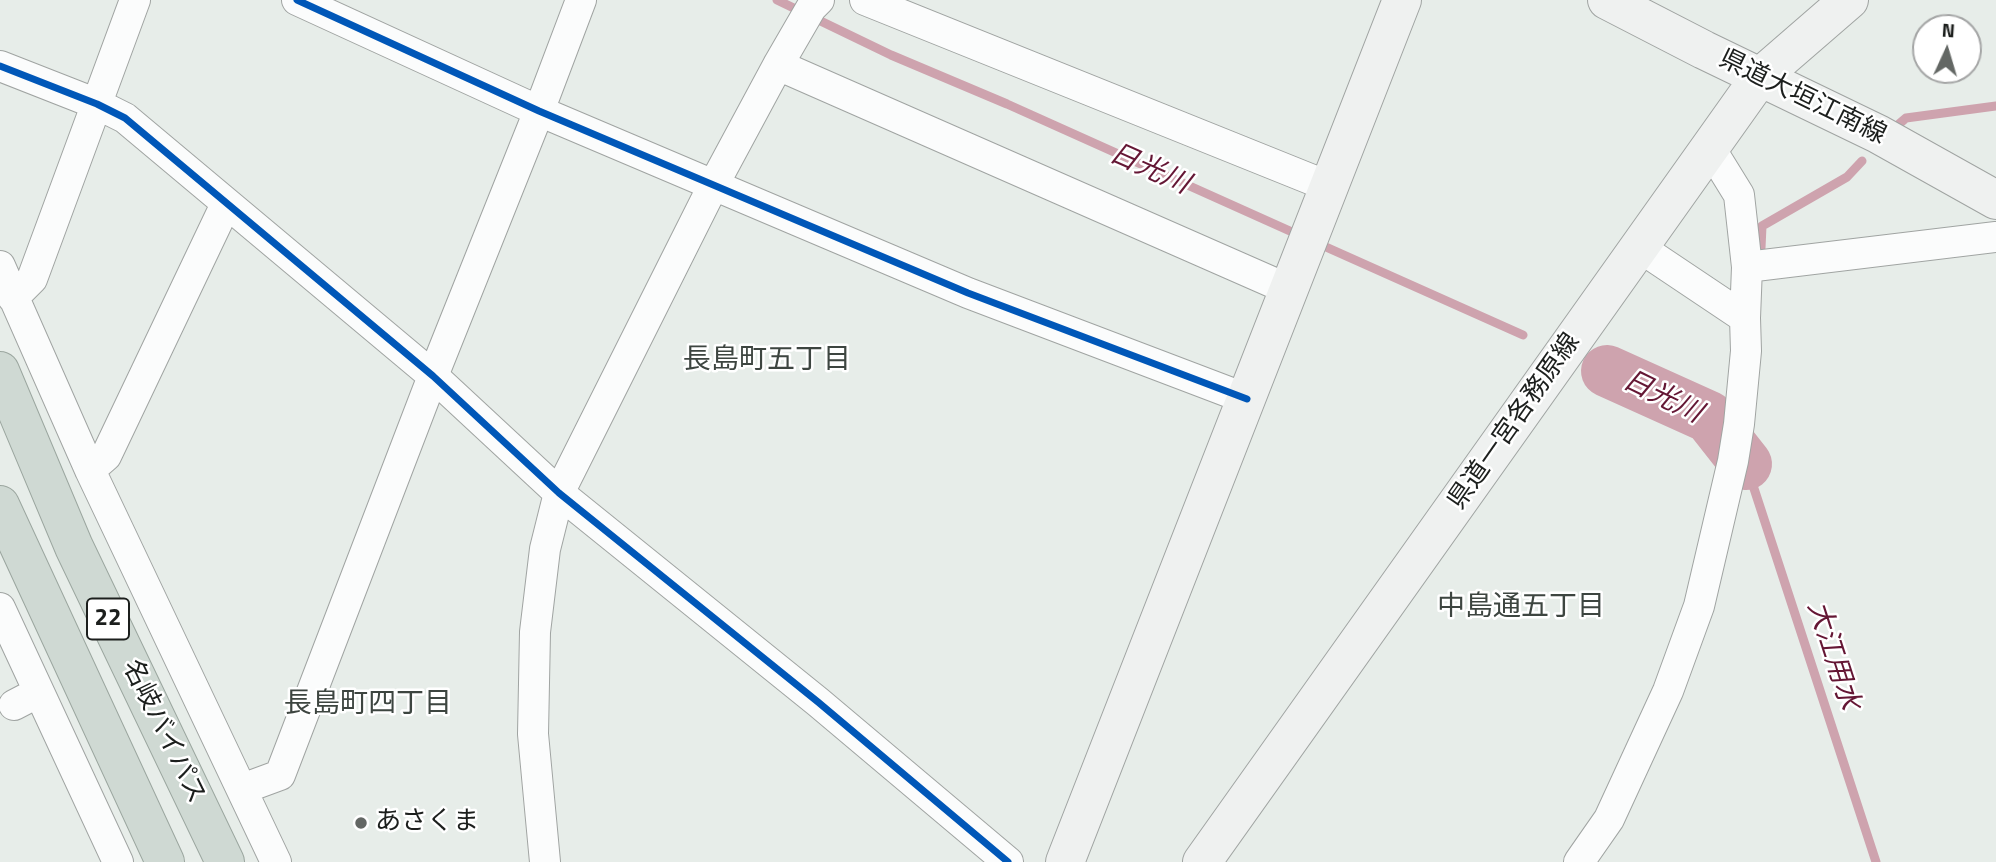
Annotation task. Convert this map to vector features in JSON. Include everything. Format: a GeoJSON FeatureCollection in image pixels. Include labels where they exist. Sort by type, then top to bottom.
{"type":"FeatureCollection","features":[{"type":"Feature","properties":{"kind":"highway","name":"名岐バイパス"},"geometry":{"type":"LineString","coordinates":[[0,371],[74,547],[225,862]]}},
{"type":"Feature","properties":{"kind":"highway","name":"名岐バイパス"},"geometry":{"type":"LineString","coordinates":[[0,505],[160,852]]}},
{"type":"Feature","properties":{"kind":"highway"},"geometry":{"type":"LineString","coordinates":[[0,549],[88,735],[120,764]]}},
{"type":"Feature","properties":{"kind":"main road"},"geometry":{"type":"LineString","coordinates":[[1066,862],[1402,0]]}},
{"type":"Feature","properties":{"kind":"main road","name":"県道大垣江南線"},"geometry":{"type":"LineString","coordinates":[[1607,0],[1878,134],[1996,200]]}},
{"type":"Feature","properties":{"kind":"main road","name":"県道一宮各務原線"},"geometry":{"type":"LineString","coordinates":[[1202,862],[1760,77],[1849,0]]}},
{"type":"Feature","properties":{"kind":"street"},"geometry":{"type":"LineString","coordinates":[[13,298],[32,279],[135,0]]}},
{"type":"Feature","properties":{"kind":"street"},"geometry":{"type":"LineString","coordinates":[[297,0],[539,111],[968,293],[1247,399]]}},
{"type":"Feature","properties":{"kind":"street"},"geometry":{"type":"LineString","coordinates":[[242,789],[280,775],[581,0]]}},
{"type":"Feature","properties":{"kind":"street"},"geometry":{"type":"LineString","coordinates":[[865,0],[1317,220]]}},
{"type":"Feature","properties":{"kind":"street"},"geometry":{"type":"LineString","coordinates":[[545,862],[533,734],[535,632],[545,549],[559,493],[714,184],[809,13]]}},
{"type":"Feature","properties":{"kind":"street"},"geometry":{"type":"LineString","coordinates":[[778,65],[1290,290]]}},
{"type":"Feature","properties":{"kind":"street"},"geometry":{"type":"LineString","coordinates":[[0,66],[97,104],[125,118],[433,376],[559,493],[818,702],[1008,862]]}},
{"type":"Feature","properties":{"kind":"street"},"geometry":{"type":"LineString","coordinates":[[1579,862],[1609,819],[1668,691],[1699,606],[1733,461],[1746,351],[1747,267],[1739,195],[1710,148]]}},
{"type":"Feature","properties":{"kind":"street"},"geometry":{"type":"LineString","coordinates":[[90,470],[106,456],[226,204]]}},
{"type":"Feature","properties":{"kind":"street"},"geometry":{"type":"LineString","coordinates":[[1747,267],[1996,237]]}},
{"type":"Feature","properties":{"kind":"street"},"geometry":{"type":"LineString","coordinates":[[1639,247],[1745,318]]}},
{"type":"Feature","properties":{"kind":"street"},"geometry":{"type":"LineString","coordinates":[[0,265],[90,470],[276,862]]}},
{"type":"Feature","properties":{"kind":"street"},"geometry":{"type":"LineString","coordinates":[[0,608],[26,698],[117,860],[160,852]]}},
{"type":"Feature","properties":{"kind":"waterway","name":"日光川"},"geometry":{"type":"LineString","coordinates":[[777,0],[891,55],[1301,236]]}},
{"type":"Feature","properties":{"kind":"waterway","name":"日光川"},"geometry":{"type":"LineString","coordinates":[[1899,124],[1906,118],[1996,106]]}},
{"type":"Feature","properties":{"kind":"waterway","name":"日光川"},"geometry":{"type":"LineString","coordinates":[[1761,248],[1762,226],[1847,177],[1862,161]]}},
{"type":"Feature","properties":{"kind":"waterway","name":"日光川"},"geometry":{"type":"LineString","coordinates":[[1317,243],[1523,335]]}},
{"type":"Feature","properties":{"kind":"waterway","name":"日光川"},"geometry":{"type":"LineString","coordinates":[[1607,371],[1709,417],[1746,464]]}},
{"type":"Feature","properties":{"kind":"waterway","name":"大江用水"},"geometry":{"type":"LineString","coordinates":[[1746,457],[1746,464],[1876,862]]}},
{"type":"Feature","properties":{"kind":"cycle path"},"geometry":{"type":"LineString","coordinates":[[297,0],[539,111],[968,293],[1247,399]]}},
{"type":"Feature","properties":{"kind":"cycle path"},"geometry":{"type":"LineString","coordinates":[[0,66],[97,104],[125,118],[433,376],[559,493],[818,702],[1008,862]]}},
{"type":"Feature","properties":{"kind":"place","name":"あさくま"},"geometry":{"type":"Point","coordinates":[361,823]}},
{"type":"Feature","properties":{"kind":"district","name":"長島町五丁目"},"geometry":{"type":"Point","coordinates":[767,361]}},
{"type":"Feature","properties":{"kind":"district","name":"中島通五丁目"},"geometry":{"type":"Point","coordinates":[1521,608]}},
{"type":"Feature","properties":{"kind":"district","name":"長島町四丁目"},"geometry":{"type":"Point","coordinates":[368,705]}}]}
